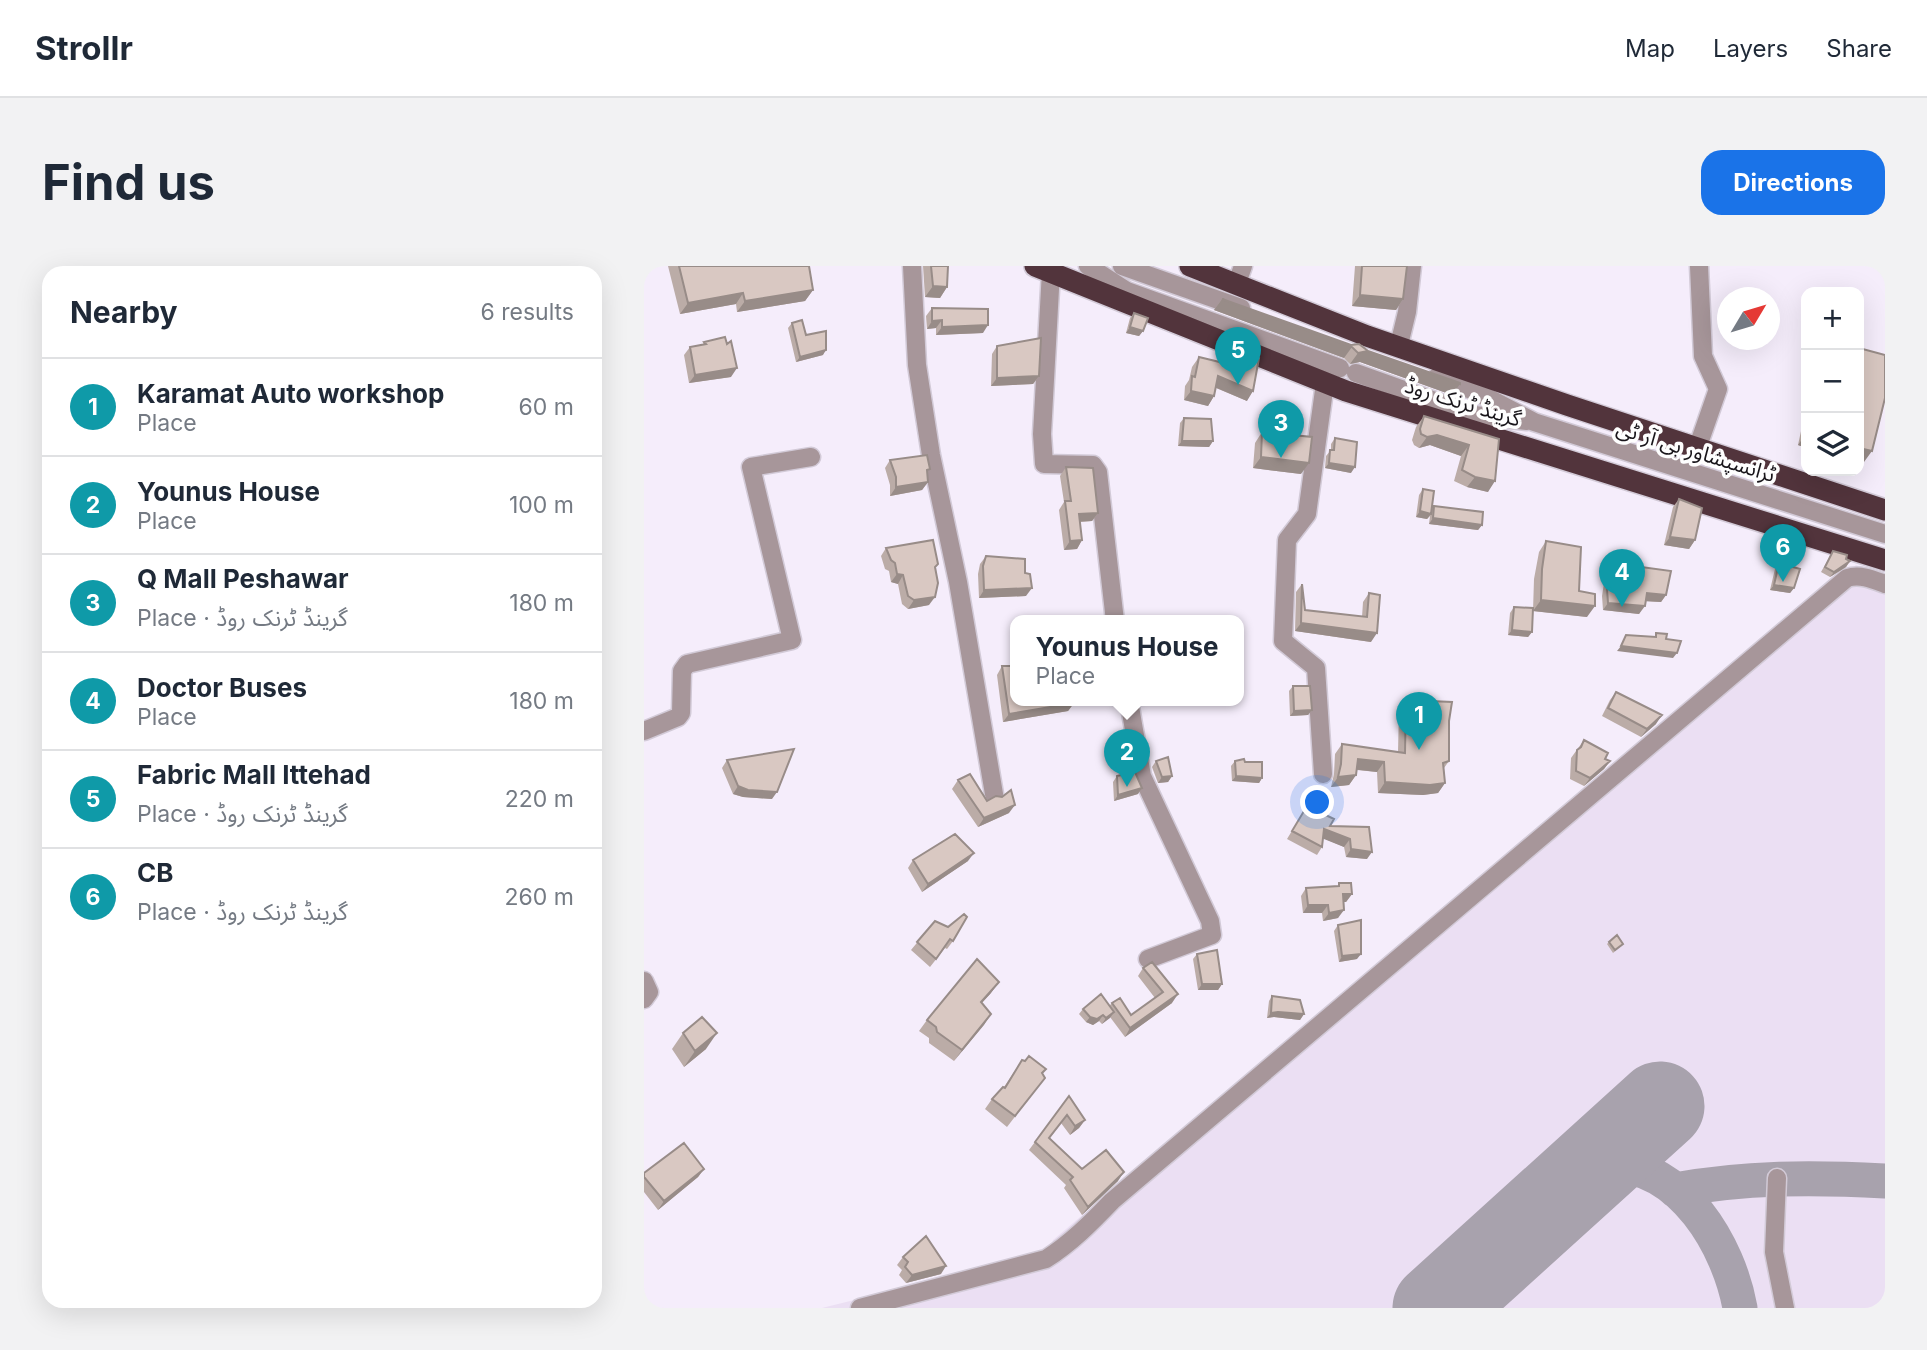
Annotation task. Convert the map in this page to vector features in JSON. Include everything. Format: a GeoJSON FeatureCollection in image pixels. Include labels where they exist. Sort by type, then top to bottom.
{"type":"FeatureCollection","features":[{"type":"Feature","properties":{"kind":"highway","name":"گرینڈ ٹرنک روڈ"},"geometry":{"type":"LineString","coordinates":[[1190,266],[1240,275],[1367,336],[1697,449],[1885,509]]}},
{"type":"Feature","properties":{"kind":"highway","name":"گرینڈ ٹرنک روڈ"},"geometry":{"type":"LineString","coordinates":[[1043,269],[1340,374],[1346,391],[1885,560]]}},
{"type":"Feature","properties":{"kind":"street"},"geometry":{"type":"LineString","coordinates":[[912,266],[919,378],[931,455],[958,582],[994,794]]}},
{"type":"Feature","properties":{"kind":"street","name":"ٹرانسپشاور بی آر ٹی"},"geometry":{"type":"LineString","coordinates":[[1088,266],[1127,291],[1340,374],[1474,415],[1534,422]]}},
{"type":"Feature","properties":{"kind":"street"},"geometry":{"type":"LineString","coordinates":[[1122,266],[1263,315]]}},
{"type":"Feature","properties":{"kind":"street"},"geometry":{"type":"LineString","coordinates":[[1399,345],[1407,312],[1412,266]]}},
{"type":"Feature","properties":{"kind":"street"},"geometry":{"type":"LineString","coordinates":[[1697,449],[1718,389],[1703,356],[1699,266]]}},
{"type":"Feature","properties":{"kind":"street"},"geometry":{"type":"LineString","coordinates":[[1043,269],[1044,464],[1093,465],[1098,472],[1114,615]]}},
{"type":"Feature","properties":{"kind":"street","name":"ٹرانسپشاور بی آر ٹی"},"geometry":{"type":"LineString","coordinates":[[1301,329],[1467,388],[1534,422],[1885,534]]}},
{"type":"Feature","properties":{"kind":"street"},"geometry":{"type":"LineString","coordinates":[[1322,774],[1316,668],[1283,641],[1287,540],[1307,514],[1340,374]]}},
{"type":"Feature","properties":{"kind":"street"},"geometry":{"type":"LineString","coordinates":[[644,731],[678,717],[681,713],[682,671],[687,664],[792,640],[751,467],[811,457]]}},
{"type":"Feature","properties":{"kind":"street"},"geometry":{"type":"LineString","coordinates":[[860,1308],[1046,1259],[1062,1249],[1112,1201],[1847,578],[1865,577],[1885,584]]}},
{"type":"Feature","properties":{"kind":"street"},"geometry":{"type":"LineString","coordinates":[[1130,706],[1142,776],[1210,921],[1212,935],[1149,959]]}},
{"type":"Feature","properties":{"kind":"street"},"geometry":{"type":"LineString","coordinates":[[644,981],[649,992],[644,999]]}},
{"type":"Feature","properties":{"kind":"street"},"geometry":{"type":"LineString","coordinates":[[1777,1178],[1774,1252],[1785,1308]]}},
{"type":"Feature","properties":{"kind":"shaded area"},"geometry":{"type":"Polygon","coordinates":[[[1856,565],[1885,576],[1885,1308],[822,1308],[1043,1253],[1050,1249],[1053,1240],[1539,828],[1856,565]]]}},
{"type":"Feature","properties":{"kind":"building"},"geometry":{"type":"Polygon","coordinates":[[[679,266],[809,266],[813,290],[745,301],[743,293],[688,303],[679,266]]]}},
{"type":"Feature","properties":{"kind":"building"},"geometry":{"type":"Polygon","coordinates":[[[931,266],[948,266],[947,287],[933,286],[931,266]]]}},
{"type":"Feature","properties":{"kind":"building"},"geometry":{"type":"Polygon","coordinates":[[[1362,266],[1407,266],[1403,299],[1360,295],[1362,266]]]}},
{"type":"Feature","properties":{"kind":"building"},"geometry":{"type":"Polygon","coordinates":[[[1222,299],[1351,345],[1359,344],[1368,351],[1358,353],[1352,347],[1222,299]]]}},
{"type":"Feature","properties":{"kind":"building"},"geometry":{"type":"Polygon","coordinates":[[[932,308],[988,309],[988,325],[942,327],[942,320],[932,321],[932,308]]]}},
{"type":"Feature","properties":{"kind":"building"},"geometry":{"type":"Polygon","coordinates":[[[1134,313],[1148,318],[1143,331],[1130,327],[1134,313]]]}},
{"type":"Feature","properties":{"kind":"building"},"geometry":{"type":"Polygon","coordinates":[[[802,320],[806,335],[826,331],[826,350],[800,357],[792,323],[802,320]]]}},
{"type":"Feature","properties":{"kind":"building"},"geometry":{"type":"Polygon","coordinates":[[[725,337],[727,344],[731,341],[737,368],[695,375],[690,347],[725,337]]]}},
{"type":"Feature","properties":{"kind":"building"},"geometry":{"type":"Polygon","coordinates":[[[1041,338],[1039,376],[997,378],[997,346],[1041,338]]]}},
{"type":"Feature","properties":{"kind":"building"},"geometry":{"type":"Polygon","coordinates":[[[1864,349],[1885,355],[1885,398],[1872,451],[1864,449],[1864,349]]]}},
{"type":"Feature","properties":{"kind":"building"},"geometry":{"type":"Polygon","coordinates":[[[1242,351],[1259,358],[1253,391],[1218,376],[1214,396],[1191,391],[1192,376],[1195,377],[1199,357],[1236,366],[1242,351]]]}},
{"type":"Feature","properties":{"kind":"building"},"geometry":{"type":"Polygon","coordinates":[[[1368,351],[1460,383],[1460,384],[1368,351]]]}},
{"type":"Feature","properties":{"kind":"building"},"geometry":{"type":"Polygon","coordinates":[[[1424,416],[1499,439],[1495,481],[1475,477],[1462,470],[1469,445],[1437,435],[1427,437],[1421,434],[1424,416]]]}},
{"type":"Feature","properties":{"kind":"building"},"geometry":{"type":"Polygon","coordinates":[[[1184,418],[1211,419],[1213,441],[1182,441],[1184,418]]]}},
{"type":"Feature","properties":{"kind":"building"},"geometry":{"type":"Polygon","coordinates":[[[1262,432],[1312,437],[1309,463],[1261,457],[1262,432]]]}},
{"type":"Feature","properties":{"kind":"building"},"geometry":{"type":"Polygon","coordinates":[[[1335,438],[1357,442],[1355,467],[1329,463],[1335,438]]]}},
{"type":"Feature","properties":{"kind":"building"},"geometry":{"type":"Polygon","coordinates":[[[927,455],[930,469],[927,470],[928,482],[896,487],[896,477],[890,460],[927,455]]]}},
{"type":"Feature","properties":{"kind":"building"},"geometry":{"type":"Polygon","coordinates":[[[1066,467],[1093,468],[1098,513],[1079,514],[1082,540],[1070,541],[1065,501],[1071,501],[1066,467]]]}},
{"type":"Feature","properties":{"kind":"building"},"geometry":{"type":"Polygon","coordinates":[[[1423,489],[1434,491],[1431,514],[1420,511],[1423,489]]]}},
{"type":"Feature","properties":{"kind":"building"},"geometry":{"type":"Polygon","coordinates":[[[1679,499],[1702,508],[1695,540],[1670,537],[1679,499]]]}},
{"type":"Feature","properties":{"kind":"building"},"geometry":{"type":"Polygon","coordinates":[[[1434,506],[1483,512],[1482,525],[1433,518],[1434,506]]]}},
{"type":"Feature","properties":{"kind":"building"},"geometry":{"type":"Polygon","coordinates":[[[933,540],[938,564],[935,567],[938,583],[935,597],[914,600],[908,596],[903,575],[897,574],[895,563],[886,548],[933,540]]]}},
{"type":"Feature","properties":{"kind":"building"},"geometry":{"type":"Polygon","coordinates":[[[1546,541],[1581,547],[1579,591],[1595,594],[1595,606],[1541,600],[1546,541]]]}},
{"type":"Feature","properties":{"kind":"building"},"geometry":{"type":"Polygon","coordinates":[[[1833,551],[1847,555],[1846,559],[1850,561],[1834,572],[1825,567],[1833,551]]]}},
{"type":"Feature","properties":{"kind":"building"},"geometry":{"type":"Polygon","coordinates":[[[986,556],[1025,559],[1025,573],[1030,574],[1032,588],[984,590],[983,566],[986,556]]]}},
{"type":"Feature","properties":{"kind":"building"},"geometry":{"type":"Polygon","coordinates":[[[1612,563],[1671,571],[1666,595],[1647,593],[1645,606],[1608,603],[1607,589],[1612,563]]]}},
{"type":"Feature","properties":{"kind":"building"},"geometry":{"type":"Polygon","coordinates":[[[1779,563],[1800,569],[1794,588],[1774,585],[1779,563]]]}},
{"type":"Feature","properties":{"kind":"building"},"geometry":{"type":"Polygon","coordinates":[[[1302,584],[1305,610],[1367,617],[1369,593],[1380,595],[1377,633],[1301,623],[1302,584]]]}},
{"type":"Feature","properties":{"kind":"building"},"geometry":{"type":"Polygon","coordinates":[[[1514,607],[1533,608],[1532,632],[1512,630],[1514,607]]]}},
{"type":"Feature","properties":{"kind":"building"},"geometry":{"type":"Polygon","coordinates":[[[1656,633],[1667,634],[1666,639],[1681,641],[1677,653],[1621,646],[1626,635],[1656,637],[1656,633]]]}},
{"type":"Feature","properties":{"kind":"building"},"geometry":{"type":"Polygon","coordinates":[[[1002,666],[1010,666],[1010,706],[1056,706],[1009,714],[1002,666]]]}},
{"type":"Feature","properties":{"kind":"building"},"geometry":{"type":"Polygon","coordinates":[[[1293,686],[1310,686],[1312,710],[1294,711],[1293,686]]]}},
{"type":"Feature","properties":{"kind":"building"},"geometry":{"type":"Polygon","coordinates":[[[1616,692],[1662,715],[1647,729],[1608,708],[1616,692]]]}},
{"type":"Feature","properties":{"kind":"building"},"geometry":{"type":"Polygon","coordinates":[[[1406,700],[1452,702],[1449,761],[1443,763],[1445,783],[1430,785],[1385,782],[1384,762],[1358,759],[1356,775],[1338,777],[1342,744],[1405,753],[1406,700]]]}},
{"type":"Feature","properties":{"kind":"building"},"geometry":{"type":"Polygon","coordinates":[[[1584,740],[1608,753],[1605,759],[1610,761],[1590,778],[1576,771],[1577,750],[1584,740]]]}},
{"type":"Feature","properties":{"kind":"building"},"geometry":{"type":"Polygon","coordinates":[[[794,749],[777,792],[748,790],[738,786],[727,760],[794,749]]]}},
{"type":"Feature","properties":{"kind":"building"},"geometry":{"type":"Polygon","coordinates":[[[1168,757],[1172,776],[1162,777],[1156,761],[1168,757]]]}},
{"type":"Feature","properties":{"kind":"building"},"geometry":{"type":"Polygon","coordinates":[[[1244,759],[1245,762],[1262,762],[1262,778],[1236,776],[1235,761],[1244,759]]]}},
{"type":"Feature","properties":{"kind":"building"},"geometry":{"type":"Polygon","coordinates":[[[1135,772],[1142,788],[1118,795],[1117,776],[1135,772]]]}},
{"type":"Feature","properties":{"kind":"building"},"geometry":{"type":"Polygon","coordinates":[[[970,774],[987,801],[996,796],[1002,797],[1011,790],[1015,805],[984,818],[958,780],[970,774]]]}},
{"type":"Feature","properties":{"kind":"building"},"geometry":{"type":"Polygon","coordinates":[[[1307,806],[1334,819],[1330,826],[1369,827],[1372,852],[1351,849],[1350,839],[1324,829],[1322,847],[1292,831],[1307,806]]]}},
{"type":"Feature","properties":{"kind":"building"},"geometry":{"type":"Polygon","coordinates":[[[955,834],[974,853],[928,884],[913,860],[955,834]]]}},
{"type":"Feature","properties":{"kind":"building"},"geometry":{"type":"Polygon","coordinates":[[[1339,883],[1351,883],[1352,894],[1343,894],[1344,910],[1329,913],[1328,905],[1308,905],[1306,888],[1339,886],[1339,883]]]}},
{"type":"Feature","properties":{"kind":"building"},"geometry":{"type":"Polygon","coordinates":[[[964,914],[967,917],[953,941],[950,939],[936,959],[917,942],[935,921],[948,927],[964,914]]]}},
{"type":"Feature","properties":{"kind":"building"},"geometry":{"type":"Polygon","coordinates":[[[1361,920],[1361,954],[1342,956],[1338,925],[1361,920]]]}},
{"type":"Feature","properties":{"kind":"building"},"geometry":{"type":"Polygon","coordinates":[[[1617,935],[1623,944],[1615,950],[1609,942],[1617,935]]]}},
{"type":"Feature","properties":{"kind":"building"},"geometry":{"type":"Polygon","coordinates":[[[1217,950],[1222,984],[1202,984],[1197,954],[1217,950]]]}},
{"type":"Feature","properties":{"kind":"building"},"geometry":{"type":"Polygon","coordinates":[[[977,959],[999,982],[981,1002],[991,1014],[962,1050],[937,1032],[936,1027],[927,1020],[977,959]]]}},
{"type":"Feature","properties":{"kind":"building"},"geometry":{"type":"Polygon","coordinates":[[[1152,962],[1178,994],[1130,1028],[1112,1003],[1120,998],[1131,1015],[1163,992],[1143,968],[1152,962]]]}},
{"type":"Feature","properties":{"kind":"building"},"geometry":{"type":"Polygon","coordinates":[[[1101,994],[1114,1012],[1106,1018],[1103,1015],[1097,1019],[1090,1017],[1083,1009],[1101,994]]]}},
{"type":"Feature","properties":{"kind":"building"},"geometry":{"type":"Polygon","coordinates":[[[1272,996],[1300,1000],[1304,1014],[1271,1013],[1272,996]]]}},
{"type":"Feature","properties":{"kind":"building"},"geometry":{"type":"Polygon","coordinates":[[[702,1017],[717,1033],[695,1051],[683,1033],[702,1017]]]}},
{"type":"Feature","properties":{"kind":"building"},"geometry":{"type":"Polygon","coordinates":[[[1029,1056],[1046,1069],[1042,1073],[1045,1078],[1015,1116],[992,1099],[1005,1088],[1022,1060],[1025,1061],[1029,1056]]]}},
{"type":"Feature","properties":{"kind":"building"},"geometry":{"type":"Polygon","coordinates":[[[1069,1096],[1085,1120],[1075,1126],[1067,1115],[1049,1138],[1082,1169],[1106,1150],[1124,1172],[1088,1207],[1070,1180],[1073,1177],[1035,1142],[1069,1096]]]}},
{"type":"Feature","properties":{"kind":"building"},"geometry":{"type":"Polygon","coordinates":[[[684,1143],[704,1169],[664,1201],[644,1177],[644,1173],[684,1143]]]}},
{"type":"Feature","properties":{"kind":"building"},"geometry":{"type":"Polygon","coordinates":[[[926,1236],[946,1266],[912,1275],[905,1267],[908,1262],[903,1257],[926,1236]]]}},
{"type":"Feature","properties":{"kind":"taxiway"},"geometry":{"type":"LineString","coordinates":[[1589,1171],[1610,1165],[1636,1169],[1659,1179],[1680,1194],[1698,1213],[1713,1236],[1725,1259],[1740,1308]]}},
{"type":"Feature","properties":{"kind":"taxiway"},"geometry":{"type":"LineString","coordinates":[[1675,1190],[1779,1179],[1885,1181]]}},
{"type":"Feature","properties":{"kind":"runway"},"geometry":{"type":"LineString","coordinates":[[1437,1308],[1660,1106]]}},
{"type":"Feature","properties":{"kind":"place","name":"Fabric Mall Ittehad"},"geometry":{"type":"Point","coordinates":[1238,385]}},
{"type":"Feature","properties":{"kind":"place","name":"Q Mall Peshawar"},"geometry":{"type":"Point","coordinates":[1281,458]}},
{"type":"Feature","properties":{"kind":"place","name":"CB"},"geometry":{"type":"Point","coordinates":[1783,582]}},
{"type":"Feature","properties":{"kind":"place","name":"Doctor Buses"},"geometry":{"type":"Point","coordinates":[1622,607]}},
{"type":"Feature","properties":{"kind":"place","name":"Karamat Auto workshop"},"geometry":{"type":"Point","coordinates":[1419,750]}},
{"type":"Feature","properties":{"kind":"place","name":"Younus House"},"geometry":{"type":"Point","coordinates":[1127,787]}}]}
